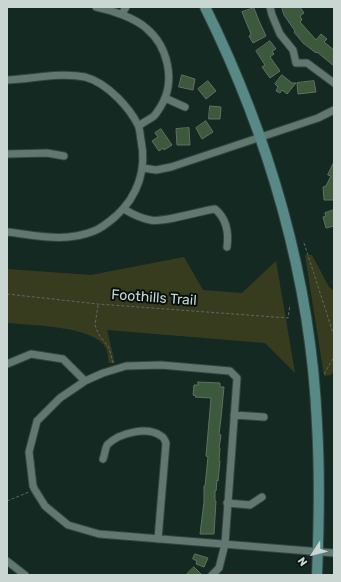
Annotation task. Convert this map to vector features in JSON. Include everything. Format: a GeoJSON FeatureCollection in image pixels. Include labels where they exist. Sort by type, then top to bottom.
{"type":"FeatureCollection","features":[{"type":"Feature","properties":{"kind":"main road"},"geometry":{"type":"LineString","coordinates":[[205,7],[236,74],[260,138],[288,232],[300,287],[309,340],[317,423],[319,476],[317,575]]}},
{"type":"Feature","properties":{"kind":"street"},"geometry":{"type":"LineString","coordinates":[[96,7],[122,14],[146,27],[157,40],[166,58],[169,75],[165,98],[155,115],[138,126]]}},
{"type":"Feature","properties":{"kind":"street"},"geometry":{"type":"LineString","coordinates":[[122,14],[126,7]]}},
{"type":"Feature","properties":{"kind":"street"},"geometry":{"type":"LineString","coordinates":[[270,7],[280,34],[293,50],[296,63],[307,63],[334,83]]}},
{"type":"Feature","properties":{"kind":"street"},"geometry":{"type":"LineString","coordinates":[[7,80],[67,75],[87,78],[109,90],[128,108],[138,126],[143,148],[143,168],[136,192],[124,209],[109,222],[94,231],[78,236],[60,238],[7,232]]}},
{"type":"Feature","properties":{"kind":"street"},"geometry":{"type":"LineString","coordinates":[[165,98],[185,106]]}},
{"type":"Feature","properties":{"kind":"street"},"geometry":{"type":"LineString","coordinates":[[143,168],[156,170],[171,167],[318,118],[334,110]]}},
{"type":"Feature","properties":{"kind":"street"},"geometry":{"type":"LineString","coordinates":[[7,154],[47,153],[64,156]]}},
{"type":"Feature","properties":{"kind":"street"},"geometry":{"type":"LineString","coordinates":[[124,209],[135,216],[152,221],[215,209],[221,214],[228,234],[226,247]]}},
{"type":"Feature","properties":{"kind":"street"},"geometry":{"type":"LineString","coordinates":[[7,364],[31,354],[63,359],[85,381]]}},
{"type":"Feature","properties":{"kind":"street"},"geometry":{"type":"LineString","coordinates":[[212,575],[219,568],[225,544],[237,378],[230,372],[161,365],[126,366],[103,373],[85,381],[60,398],[37,421],[29,452],[33,486],[35,490],[45,506],[68,525],[99,534],[225,544],[318,552],[334,553]]}},
{"type":"Feature","properties":{"kind":"street"},"geometry":{"type":"LineString","coordinates":[[234,415],[264,417]]}},
{"type":"Feature","properties":{"kind":"street"},"geometry":{"type":"LineString","coordinates":[[103,459],[107,445],[119,437],[144,431],[153,432],[162,436],[166,443],[158,539]]}},
{"type":"Feature","properties":{"kind":"street"},"geometry":{"type":"LineString","coordinates":[[227,503],[250,504],[262,497]]}},
{"type":"Feature","properties":{"kind":"street"},"geometry":{"type":"LineString","coordinates":[[7,561],[25,575]]}},
{"type":"Feature","properties":{"kind":"path"},"geometry":{"type":"LineString","coordinates":[[304,243],[334,336]]}},
{"type":"Feature","properties":{"kind":"path","name":"Foothills Trail"},"geometry":{"type":"LineString","coordinates":[[7,294],[98,304],[288,318],[290,306]]}},
{"type":"Feature","properties":{"kind":"path"},"geometry":{"type":"LineString","coordinates":[[98,304],[95,325],[98,333],[109,348],[114,369]]}},
{"type":"Feature","properties":{"kind":"path"},"geometry":{"type":"LineString","coordinates":[[324,374],[334,357]]}},
{"type":"Feature","properties":{"kind":"path"},"geometry":{"type":"LineString","coordinates":[[7,501],[35,490]]}},
{"type":"Feature","properties":{"kind":"green space"},"geometry":{"type":"Polygon","coordinates":[[[305,255],[312,255],[329,287],[334,291],[334,371],[331,375],[324,376],[305,255]]]}},
{"type":"Feature","properties":{"kind":"green space"},"geometry":{"type":"Polygon","coordinates":[[[184,257],[203,290],[242,293],[276,261],[295,373],[265,343],[107,330],[115,363],[109,363],[106,348],[100,341],[89,335],[61,328],[7,323],[7,269],[91,275],[184,257]]]}},
{"type":"Feature","properties":{"kind":"building"},"geometry":{"type":"Polygon","coordinates":[[[282,7],[300,7],[304,13],[300,16],[302,20],[300,22],[316,40],[321,34],[327,39],[324,42],[334,50],[334,66],[303,43],[294,32],[295,31],[284,15],[282,7]]]}},
{"type":"Feature","properties":{"kind":"building"},"geometry":{"type":"Polygon","coordinates":[[[254,8],[266,36],[253,43],[249,36],[251,34],[242,12],[254,8]]]}},
{"type":"Feature","properties":{"kind":"building"},"geometry":{"type":"Polygon","coordinates":[[[270,41],[276,49],[272,51],[274,54],[270,57],[280,71],[270,78],[262,67],[265,65],[256,51],[270,41]]]}},
{"type":"Feature","properties":{"kind":"building"},"geometry":{"type":"Polygon","coordinates":[[[182,75],[195,79],[193,90],[179,87],[182,75]]]}},
{"type":"Feature","properties":{"kind":"building"},"geometry":{"type":"Polygon","coordinates":[[[282,75],[292,83],[296,83],[287,94],[282,90],[280,93],[276,91],[278,87],[275,84],[282,75]]]}},
{"type":"Feature","properties":{"kind":"building"},"geometry":{"type":"Polygon","coordinates":[[[208,81],[216,91],[206,99],[198,89],[208,81]]]}},
{"type":"Feature","properties":{"kind":"building"},"geometry":{"type":"Polygon","coordinates":[[[314,81],[316,92],[298,94],[297,83],[314,81]]]}},
{"type":"Feature","properties":{"kind":"building"},"geometry":{"type":"Polygon","coordinates":[[[210,106],[221,107],[220,119],[209,119],[210,106]]]}},
{"type":"Feature","properties":{"kind":"building"},"geometry":{"type":"Polygon","coordinates":[[[206,121],[213,132],[202,139],[196,128],[206,121]]]}},
{"type":"Feature","properties":{"kind":"building"},"geometry":{"type":"Polygon","coordinates":[[[189,128],[190,145],[177,145],[176,129],[189,128]]]}},
{"type":"Feature","properties":{"kind":"building"},"geometry":{"type":"Polygon","coordinates":[[[161,129],[172,145],[159,151],[152,141],[158,137],[155,133],[161,129]]]}},
{"type":"Feature","properties":{"kind":"building"},"geometry":{"type":"Polygon","coordinates":[[[334,162],[334,200],[324,200],[323,187],[326,186],[331,176],[328,175],[334,162]]]}},
{"type":"Feature","properties":{"kind":"building"},"geometry":{"type":"Polygon","coordinates":[[[334,210],[334,226],[326,228],[323,217],[326,216],[325,213],[334,210]]]}},
{"type":"Feature","properties":{"kind":"building"},"geometry":{"type":"Polygon","coordinates":[[[198,382],[220,383],[220,387],[224,387],[219,434],[221,435],[219,448],[220,461],[218,481],[217,480],[215,491],[216,501],[214,534],[200,534],[208,457],[206,456],[211,398],[195,397],[196,396],[193,395],[194,385],[198,385],[198,382]]]}},
{"type":"Feature","properties":{"kind":"building"},"geometry":{"type":"Polygon","coordinates":[[[195,554],[208,558],[204,567],[196,564],[197,561],[193,559],[195,554]]]}},
{"type":"Feature","properties":{"kind":"building"},"geometry":{"type":"Polygon","coordinates":[[[194,567],[202,575],[186,575],[194,567]]]}}]}
